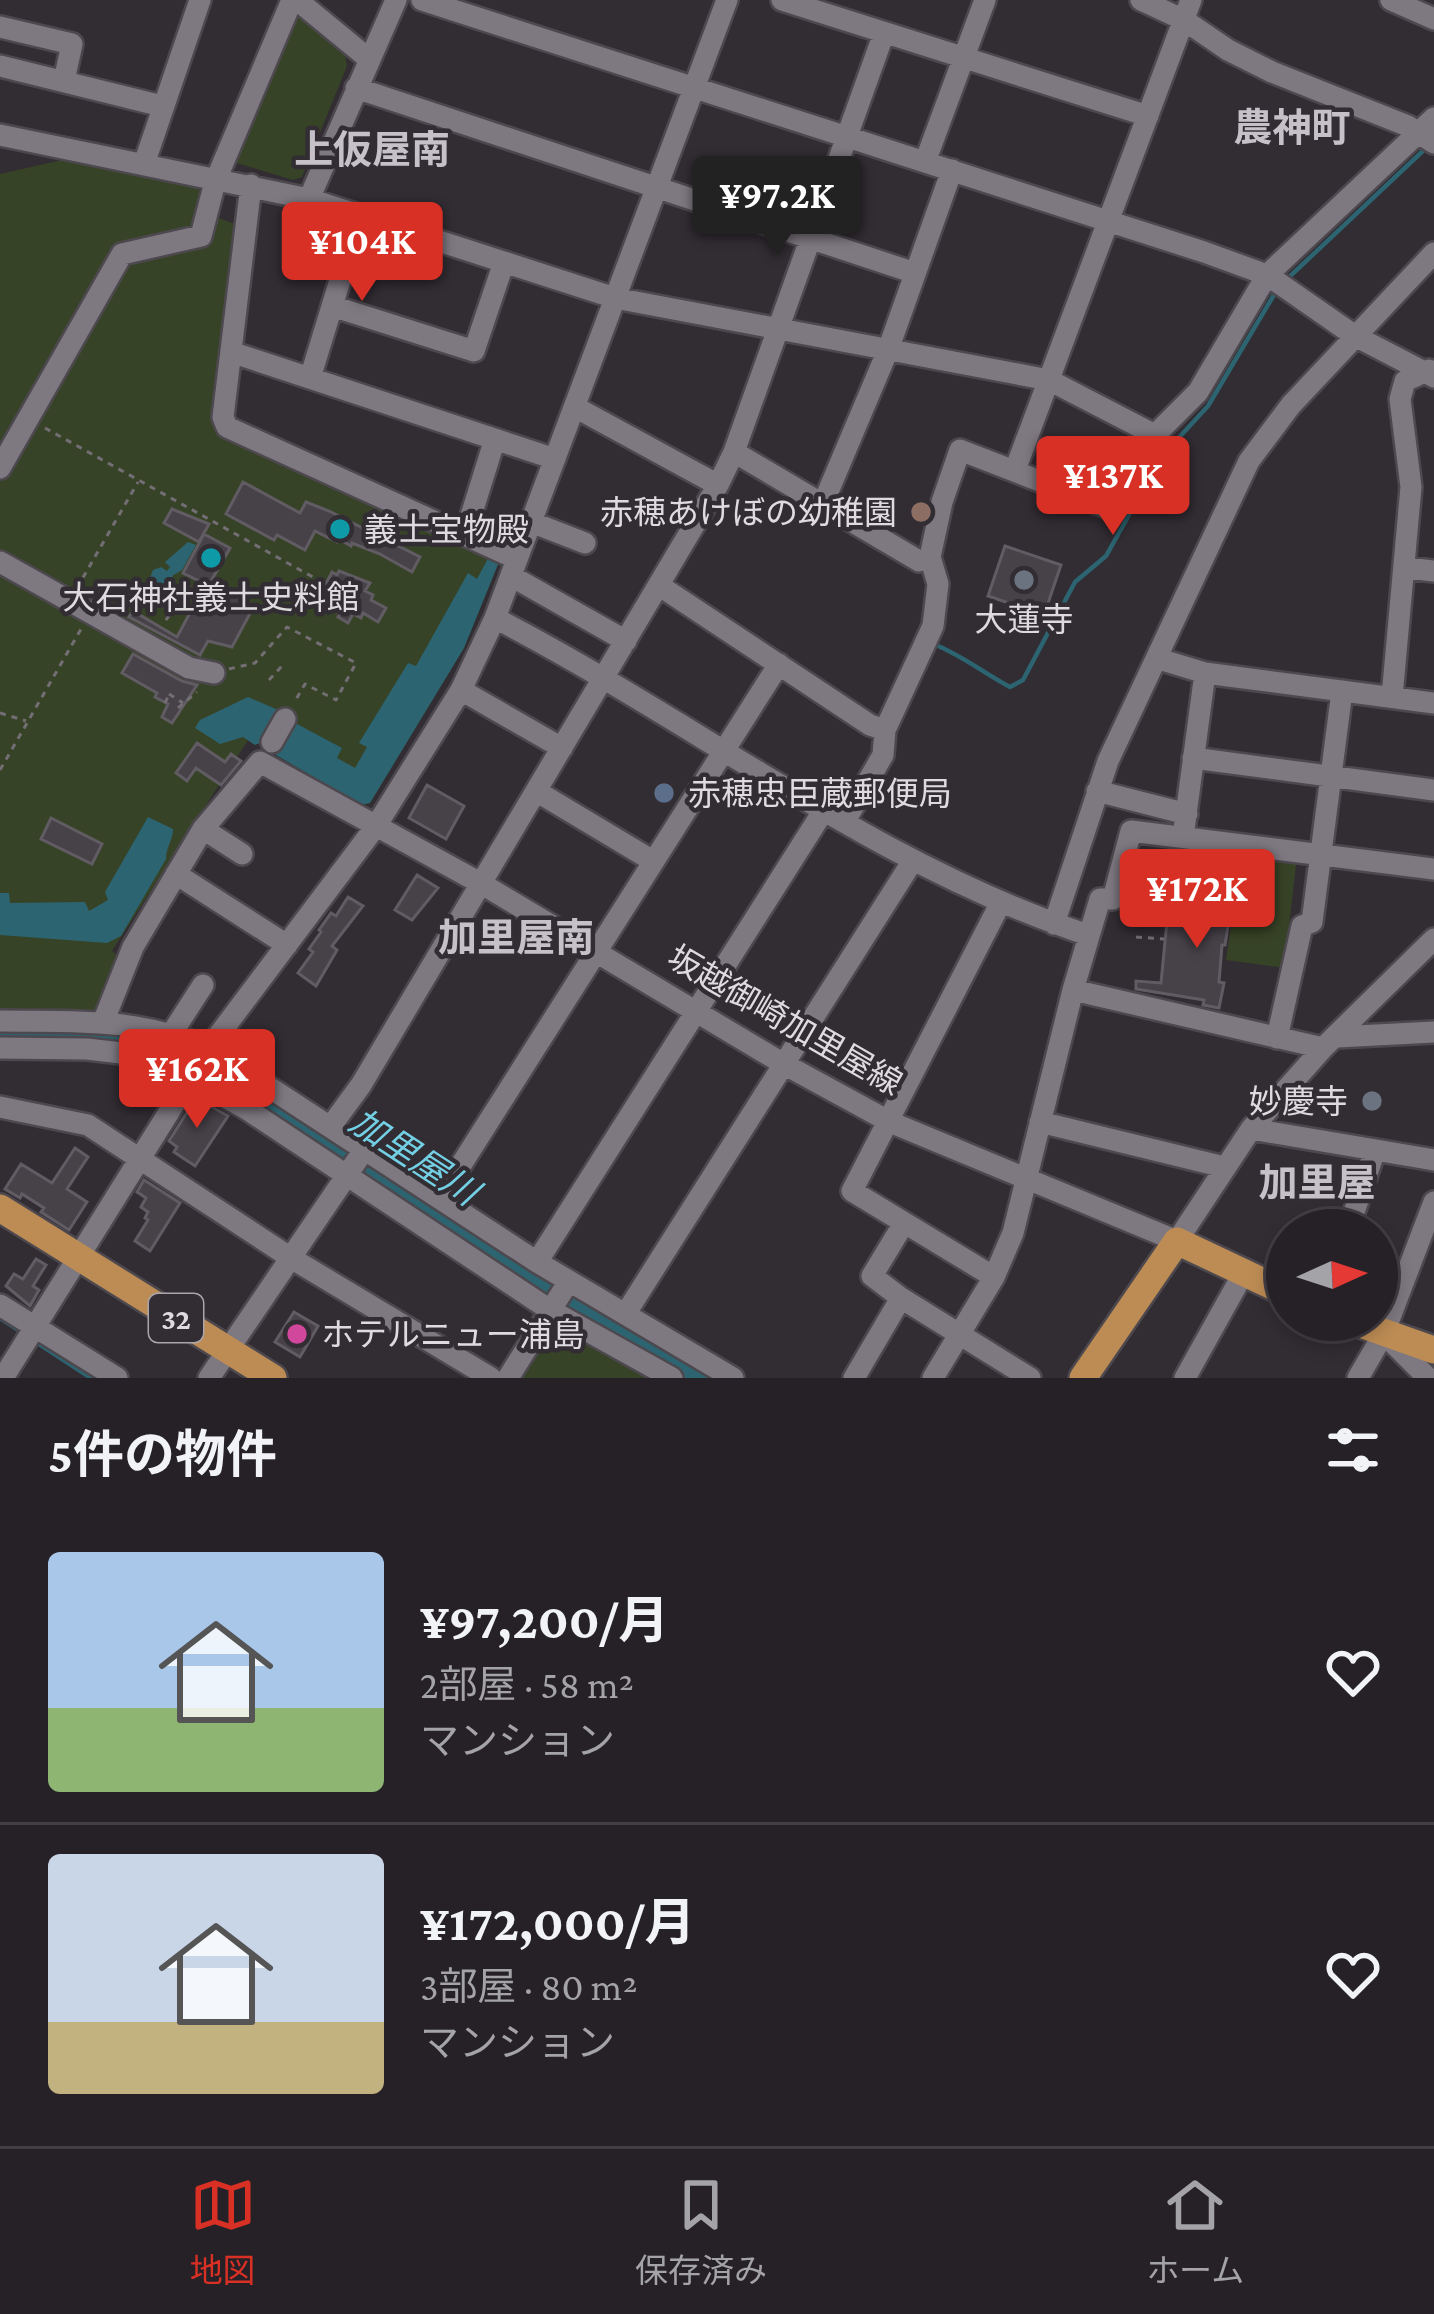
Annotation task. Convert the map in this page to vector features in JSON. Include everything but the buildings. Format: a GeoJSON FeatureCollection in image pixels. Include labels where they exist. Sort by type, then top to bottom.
{"type":"FeatureCollection","features":[{"type":"Feature","properties":{"kind":"main road","name":"32"},"geometry":{"type":"LineString","coordinates":[[0,1208],[273,1378]]}},
{"type":"Feature","properties":{"kind":"main road","name":"坂越御崎加里屋線"},"geometry":{"type":"LineString","coordinates":[[1177,1241],[1266,1284]]}},
{"type":"Feature","properties":{"kind":"main road"},"geometry":{"type":"LineString","coordinates":[[1083,1378],[1177,1241]]}},
{"type":"Feature","properties":{"kind":"main road"},"geometry":{"type":"LineString","coordinates":[[1398,1338],[1434,1350]]}},
{"type":"Feature","properties":{"kind":"street"},"geometry":{"type":"LineString","coordinates":[[144,164],[200,0]]}},
{"type":"Feature","properties":{"kind":"street"},"geometry":{"type":"LineString","coordinates":[[0,468],[122,254],[201,236],[215,182],[295,0],[370,60]]}},
{"type":"Feature","properties":{"kind":"street"},"geometry":{"type":"LineString","coordinates":[[309,200],[396,0]]}},
{"type":"Feature","properties":{"kind":"street"},"geometry":{"type":"LineString","coordinates":[[422,0],[1267,275],[1355,336],[1431,372]]}},
{"type":"Feature","properties":{"kind":"street"},"geometry":{"type":"LineString","coordinates":[[3,1378],[208,1051],[376,826],[461,690],[495,618],[727,0]]}},
{"type":"Feature","properties":{"kind":"street"},"geometry":{"type":"LineString","coordinates":[[782,0],[1148,116]]}},
{"type":"Feature","properties":{"kind":"street"},"geometry":{"type":"LineString","coordinates":[[925,162],[986,0]]}},
{"type":"Feature","properties":{"kind":"street"},"geometry":{"type":"LineString","coordinates":[[1142,0],[1187,10],[1228,50],[1429,132]]}},
{"type":"Feature","properties":{"kind":"street"},"geometry":{"type":"LineString","coordinates":[[1390,0],[1434,19]]}},
{"type":"Feature","properties":{"kind":"street"},"geometry":{"type":"LineString","coordinates":[[1015,470],[1187,10]]}},
{"type":"Feature","properties":{"kind":"street"},"geometry":{"type":"LineString","coordinates":[[0,27],[72,44],[64,81]]}},
{"type":"Feature","properties":{"kind":"street"},"geometry":{"type":"LineString","coordinates":[[331,1126],[361,1085],[718,484],[734,452],[884,32]]}},
{"type":"Feature","properties":{"kind":"street"},"geometry":{"type":"LineString","coordinates":[[0,66],[162,106]]}},
{"type":"Feature","properties":{"kind":"street"},"geometry":{"type":"LineString","coordinates":[[356,88],[915,273]]}},
{"type":"Feature","properties":{"kind":"street"},"geometry":{"type":"LineString","coordinates":[[845,821],[883,755],[885,730],[933,626],[938,584],[930,557],[960,450],[1114,510],[1155,435],[1198,392],[1267,275],[1429,132]]}},
{"type":"Feature","properties":{"kind":"street"},"geometry":{"type":"LineString","coordinates":[[0,134],[309,200],[615,298],[1048,380],[1155,435]]}},
{"type":"Feature","properties":{"kind":"street"},"geometry":{"type":"LineString","coordinates":[[822,506],[888,350],[952,170]]}},
{"type":"Feature","properties":{"kind":"street"},"geometry":{"type":"LineString","coordinates":[[251,185],[223,417],[227,428],[465,535],[626,641]]}},
{"type":"Feature","properties":{"kind":"street"},"geometry":{"type":"LineString","coordinates":[[311,375],[360,215]]}},
{"type":"Feature","properties":{"kind":"street"},"geometry":{"type":"LineString","coordinates":[[1054,924],[1108,761],[1249,461],[1268,431],[1434,253]]}},
{"type":"Feature","properties":{"kind":"street"},"geometry":{"type":"LineString","coordinates":[[332,306],[474,351],[504,262]]}},
{"type":"Feature","properties":{"kind":"street"},"geometry":{"type":"LineString","coordinates":[[231,352],[555,459]]}},
{"type":"Feature","properties":{"kind":"street"},"geometry":{"type":"LineString","coordinates":[[1392,697],[1412,487],[1400,399],[1406,381],[1431,372]]}},
{"type":"Feature","properties":{"kind":"street"},"geometry":{"type":"LineString","coordinates":[[575,407],[718,484]]}},
{"type":"Feature","properties":{"kind":"street"},"geometry":{"type":"LineString","coordinates":[[465,535],[496,440]]}},
{"type":"Feature","properties":{"kind":"street"},"geometry":{"type":"LineString","coordinates":[[734,452],[919,561],[930,557]]}},
{"type":"Feature","properties":{"kind":"street"},"geometry":{"type":"LineString","coordinates":[[532,522],[585,543]]}},
{"type":"Feature","properties":{"kind":"street"},"geometry":{"type":"LineString","coordinates":[[0,562],[189,668],[214,673]]}},
{"type":"Feature","properties":{"kind":"street"},"geometry":{"type":"LineString","coordinates":[[1407,568],[1434,571]]}},
{"type":"Feature","properties":{"kind":"street"},"geometry":{"type":"LineString","coordinates":[[660,586],[870,725],[885,730]]}},
{"type":"Feature","properties":{"kind":"street"},"geometry":{"type":"LineString","coordinates":[[495,618],[604,676],[912,862],[1000,904],[1088,935]]}},
{"type":"Feature","properties":{"kind":"street"},"geometry":{"type":"LineString","coordinates":[[1159,659],[1205,673],[1434,704]]}},
{"type":"Feature","properties":{"kind":"street"},"geometry":{"type":"LineString","coordinates":[[440,1198],[779,664]]}},
{"type":"Feature","properties":{"kind":"street"},"geometry":{"type":"LineString","coordinates":[[1185,826],[1205,673]]}},
{"type":"Feature","properties":{"kind":"street"},"geometry":{"type":"LineString","coordinates":[[461,690],[562,748]]}},
{"type":"Feature","properties":{"kind":"street"},"geometry":{"type":"LineString","coordinates":[[1277,1038],[1303,926],[1312,922],[1342,691]]}},
{"type":"Feature","properties":{"kind":"street"},"geometry":{"type":"LineString","coordinates":[[272,742],[290,710]]}},
{"type":"Feature","properties":{"kind":"street"},"geometry":{"type":"LineString","coordinates":[[1193,758],[1434,790]]}},
{"type":"Feature","properties":{"kind":"street","name":"坂越御崎加里屋線"},"geometry":{"type":"LineString","coordinates":[[203,829],[260,762],[482,884],[782,1064],[890,1122],[1177,1241]]}},
{"type":"Feature","properties":{"kind":"street"},"geometry":{"type":"LineString","coordinates":[[536,791],[652,861]]}},
{"type":"Feature","properties":{"kind":"street"},"geometry":{"type":"LineString","coordinates":[[1097,791],[1185,826],[1321,854],[1434,869]]}},
{"type":"Feature","properties":{"kind":"street"},"geometry":{"type":"LineString","coordinates":[[537,1262],[824,810]]}},
{"type":"Feature","properties":{"kind":"street"},"geometry":{"type":"LineString","coordinates":[[933,1378],[994,1277],[1013,1233],[1100,898],[1113,899],[1131,831],[1185,826]]}},
{"type":"Feature","properties":{"kind":"street"},"geometry":{"type":"LineString","coordinates":[[104,1020],[133,947],[203,829],[242,854]]}},
{"type":"Feature","properties":{"kind":"street"},"geometry":{"type":"LineString","coordinates":[[626,1313],[912,862]]}},
{"type":"Feature","properties":{"kind":"street"},"geometry":{"type":"LineString","coordinates":[[176,874],[287,945]]}},
{"type":"Feature","properties":{"kind":"street"},"geometry":{"type":"LineString","coordinates":[[994,1277],[852,1191],[1000,904]]}},
{"type":"Feature","properties":{"kind":"street"},"geometry":{"type":"LineString","coordinates":[[1177,1241],[1251,1129],[1434,940]]}},
{"type":"Feature","properties":{"kind":"street"},"geometry":{"type":"LineString","coordinates":[[172,1033],[203,985]]}},
{"type":"Feature","properties":{"kind":"street"},"geometry":{"type":"LineString","coordinates":[[1073,990],[1277,1038],[1330,1043],[1434,1032]]}},
{"type":"Feature","properties":{"kind":"street"},"geometry":{"type":"LineString","coordinates":[[0,1021],[104,1020],[172,1033],[331,1126],[537,1262],[733,1378]]}},
{"type":"Feature","properties":{"kind":"street"},"geometry":{"type":"LineString","coordinates":[[0,1048],[87,1049],[147,1056],[192,1076],[550,1310],[672,1378]]}},
{"type":"Feature","properties":{"kind":"street"},"geometry":{"type":"LineString","coordinates":[[0,1107],[88,1125],[291,1258],[491,1378]]}},
{"type":"Feature","properties":{"kind":"street"},"geometry":{"type":"LineString","coordinates":[[1040,1122],[1224,1167]]}},
{"type":"Feature","properties":{"kind":"street"},"geometry":{"type":"LineString","coordinates":[[1251,1129],[1434,1160]]}},
{"type":"Feature","properties":{"kind":"street"},"geometry":{"type":"LineString","coordinates":[[208,1378],[364,1150]]}},
{"type":"Feature","properties":{"kind":"street"},"geometry":{"type":"LineString","coordinates":[[1355,1209],[1375,1150]]}},
{"type":"Feature","properties":{"kind":"street"},"geometry":{"type":"LineString","coordinates":[[1398,1296],[1434,1202]]}},
{"type":"Feature","properties":{"kind":"street"},"geometry":{"type":"LineString","coordinates":[[904,1223],[872,1276],[1030,1378]]}},
{"type":"Feature","properties":{"kind":"street"},"geometry":{"type":"LineString","coordinates":[[1193,1375],[1243,1274]]}},
{"type":"Feature","properties":{"kind":"street"},"geometry":{"type":"LineString","coordinates":[[508,1378],[569,1281]]}},
{"type":"Feature","properties":{"kind":"street"},"geometry":{"type":"LineString","coordinates":[[854,1378],[902,1298]]}},
{"type":"Feature","properties":{"kind":"street"},"geometry":{"type":"LineString","coordinates":[[0,1304],[31,1332],[117,1378]]}},
{"type":"Feature","properties":{"kind":"street"},"geometry":{"type":"LineString","coordinates":[[1358,1378],[1379,1341]]}},
{"type":"Feature","properties":{"kind":"street"},"geometry":{"type":"LineString","coordinates":[[1392,1341],[1428,1378]]}},
{"type":"Feature","properties":{"kind":"path"},"geometry":{"type":"LineString","coordinates":[[28,418],[320,581]]}},
{"type":"Feature","properties":{"kind":"path"},"geometry":{"type":"LineString","coordinates":[[70,600],[139,480]]}},
{"type":"Feature","properties":{"kind":"path"},"geometry":{"type":"LineString","coordinates":[[166,620],[193,581]]}},
{"type":"Feature","properties":{"kind":"path"},"geometry":{"type":"LineString","coordinates":[[0,770],[91,612]]}},
{"type":"Feature","properties":{"kind":"path"},"geometry":{"type":"LineString","coordinates":[[214,673],[256,662],[287,627],[356,663],[335,700],[305,684],[290,710]]}},
{"type":"Feature","properties":{"kind":"path"},"geometry":{"type":"LineString","coordinates":[[268,680],[282,666]]}},
{"type":"Feature","properties":{"kind":"path"},"geometry":{"type":"LineString","coordinates":[[178,708],[197,692]]}},
{"type":"Feature","properties":{"kind":"path"},"geometry":{"type":"LineString","coordinates":[[165,703],[170,693],[184,704]]}},
{"type":"Feature","properties":{"kind":"path"},"geometry":{"type":"LineString","coordinates":[[0,712],[28,722]]}},
{"type":"Feature","properties":{"kind":"path"},"geometry":{"type":"LineString","coordinates":[[1136,937],[1164,939]]}},
{"type":"Feature","properties":{"kind":"green space"},"geometry":{"type":"Polygon","coordinates":[[[293,9],[345,54],[347,66],[302,177],[293,180],[230,161],[293,9]]]}},
{"type":"Feature","properties":{"kind":"green space"},"geometry":{"type":"Polygon","coordinates":[[[71,158],[196,184],[203,197],[200,211],[235,224],[215,417],[501,557],[464,648],[370,803],[361,805],[276,755],[270,739],[255,745],[248,740],[112,951],[122,959],[100,1006],[89,1017],[0,1018],[0,174],[71,158]]]}},
{"type":"Feature","properties":{"kind":"green space"},"geometry":{"type":"Polygon","coordinates":[[[1242,851],[1297,857],[1284,968],[1226,960],[1242,851]]]}},
{"type":"Feature","properties":{"kind":"green space"},"geometry":{"type":"Polygon","coordinates":[[[550,1310],[672,1378],[508,1378],[550,1310]]]}},
{"type":"Feature","properties":{"kind":"water"},"geometry":{"type":"Polygon","coordinates":[[[188,542],[196,545],[182,570],[172,576],[176,583],[171,598],[152,603],[136,595],[123,604],[125,592],[146,589],[153,570],[167,571],[170,567],[165,562],[188,542]]]}},
{"type":"Feature","properties":{"kind":"water"},"geometry":{"type":"Polygon","coordinates":[[[491,553],[501,557],[464,648],[370,803],[361,805],[276,755],[269,739],[255,745],[243,737],[220,744],[195,728],[200,720],[248,697],[294,717],[297,724],[342,748],[337,758],[355,768],[367,747],[359,743],[408,663],[416,666],[468,573],[477,579],[491,553]]]}},
{"type":"Feature","properties":{"kind":"water"},"geometry":{"type":"Polygon","coordinates":[[[148,817],[173,829],[172,837],[166,859],[121,936],[107,943],[0,935],[0,893],[9,893],[10,903],[85,902],[89,911],[108,900],[105,892],[148,817]]]}},
{"type":"Feature","properties":{"kind":"waterway"},"geometry":{"type":"LineString","coordinates":[[1286,280],[1426,148]]}},
{"type":"Feature","properties":{"kind":"waterway"},"geometry":{"type":"LineString","coordinates":[[938,646],[1010,687],[1023,680],[1075,582],[1106,556],[1162,456],[1208,406],[1278,288]]}},
{"type":"Feature","properties":{"kind":"waterway","name":"加里屋川"},"geometry":{"type":"LineString","coordinates":[[0,1033],[115,1038],[163,1047],[219,1073],[580,1308],[702,1378]]}},
{"type":"Feature","properties":{"kind":"waterway"},"geometry":{"type":"LineString","coordinates":[[0,1318],[21,1332]]}},
{"type":"Feature","properties":{"kind":"waterway"},"geometry":{"type":"LineString","coordinates":[[36,1342],[91,1378]]}},
{"type":"Feature","properties":{"kind":"place","name":"赤穂あけぼの幼稚園"},"geometry":{"type":"Point","coordinates":[921,512]}},
{"type":"Feature","properties":{"kind":"place","name":"義士宝物殿"},"geometry":{"type":"Point","coordinates":[340,529]}},
{"type":"Feature","properties":{"kind":"place","name":"大石神社義士史料館"},"geometry":{"type":"Point","coordinates":[211,558]}},
{"type":"Feature","properties":{"kind":"place","name":"大蓮寺"},"geometry":{"type":"Point","coordinates":[1024,580]}},
{"type":"Feature","properties":{"kind":"place","name":"赤穂忠臣蔵郵便局"},"geometry":{"type":"Point","coordinates":[664,793]}},
{"type":"Feature","properties":{"kind":"place","name":"妙慶寺"},"geometry":{"type":"Point","coordinates":[1372,1101]}},
{"type":"Feature","properties":{"kind":"place","name":"ホテルニュー浦島"},"geometry":{"type":"Point","coordinates":[297,1334]}},
{"type":"Feature","properties":{"kind":"district","name":"農神町"},"geometry":{"type":"Point","coordinates":[1292,127]}},
{"type":"Feature","properties":{"kind":"district","name":"上仮屋南"},"geometry":{"type":"Point","coordinates":[372,149]}},
{"type":"Feature","properties":{"kind":"district","name":"加里屋南"},"geometry":{"type":"Point","coordinates":[516,937]}},
{"type":"Feature","properties":{"kind":"district","name":"加里屋"},"geometry":{"type":"Point","coordinates":[1317,1182]}}]}
